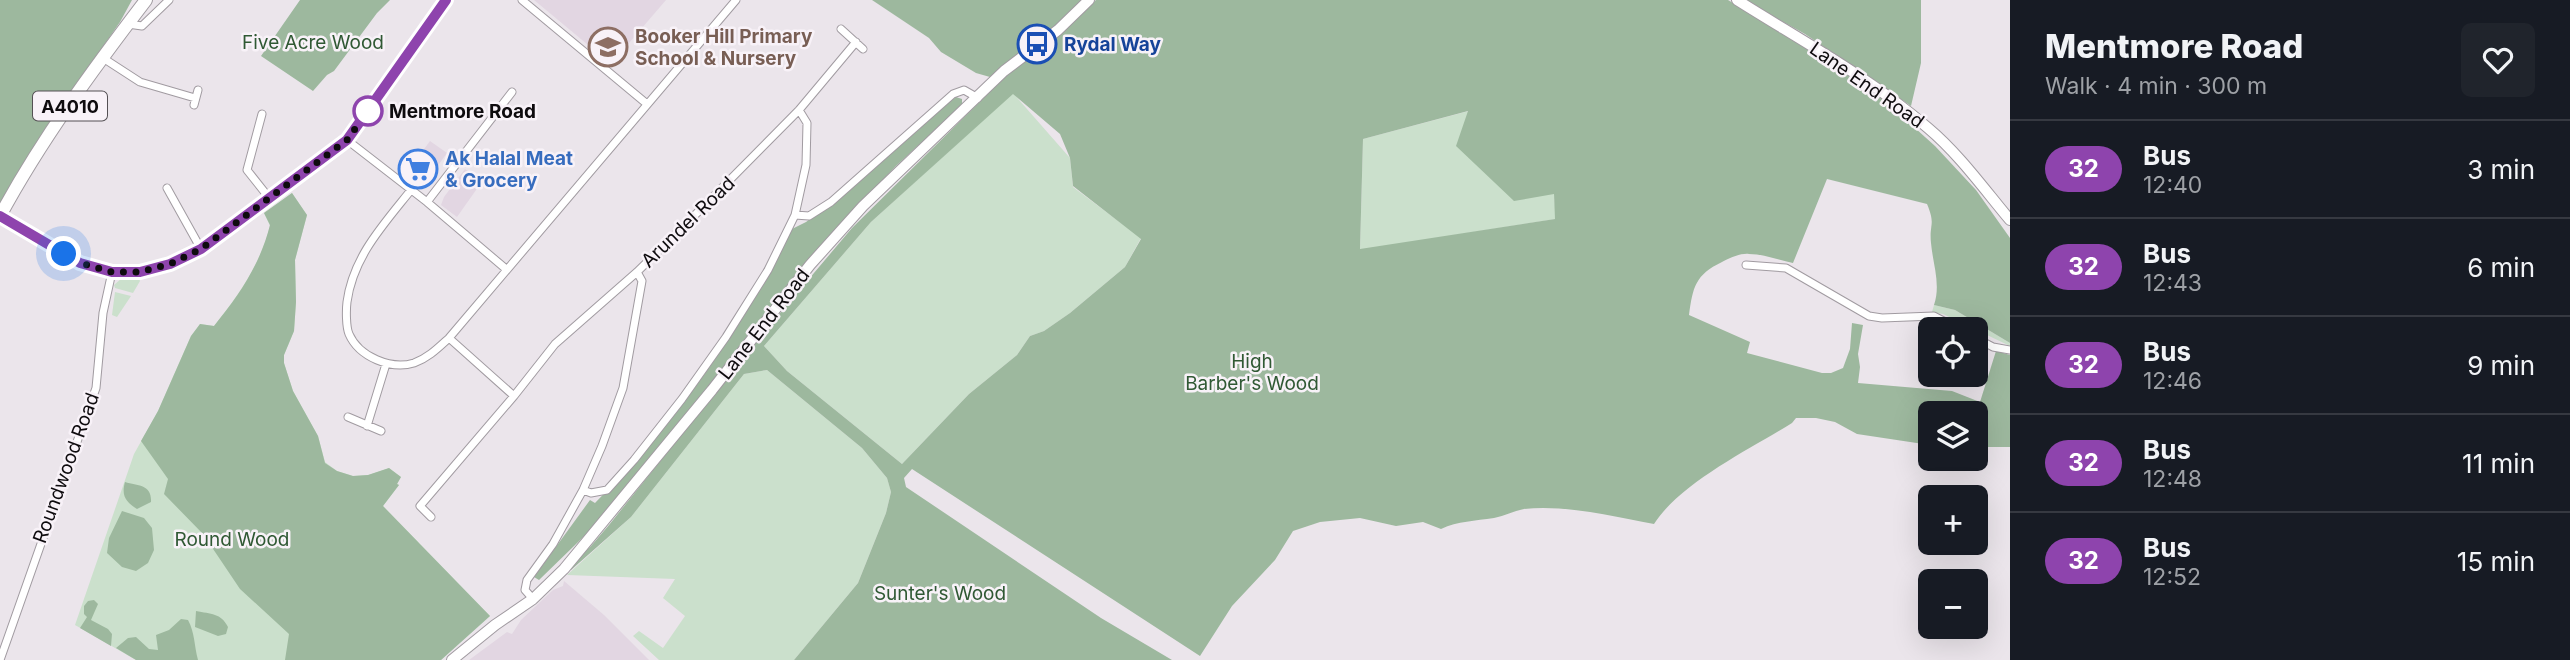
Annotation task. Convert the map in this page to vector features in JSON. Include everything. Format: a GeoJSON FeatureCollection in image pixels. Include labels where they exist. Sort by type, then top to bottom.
{"type":"FeatureCollection","features":[{"type":"Feature","properties":{"kind":"highway","name":"A4010"},"geometry":{"type":"LineString","coordinates":[[0,216],[32,162],[146,0]]}},
{"type":"Feature","properties":{"kind":"street"},"geometry":{"type":"LineString","coordinates":[[128,24],[142,26],[169,0]]}},
{"type":"Feature","properties":{"kind":"street"},"geometry":{"type":"LineString","coordinates":[[0,216],[80,263],[112,272],[140,272],[170,264],[201,249],[347,140],[446,0]]}},
{"type":"Feature","properties":{"kind":"street"},"geometry":{"type":"LineString","coordinates":[[522,0],[647,104]]}},
{"type":"Feature","properties":{"kind":"street"},"geometry":{"type":"LineString","coordinates":[[411,190],[367,246],[355,271],[346,304],[349,334],[363,352],[386,365],[412,363],[436,351],[449,338],[736,0]]}},
{"type":"Feature","properties":{"kind":"street","name":"Lane End Road"},"geometry":{"type":"LineString","coordinates":[[452,660],[533,599],[564,569],[841,229],[1004,71],[1058,30],[1089,0]]}},
{"type":"Feature","properties":{"kind":"street","name":"Lane End Road"},"geometry":{"type":"LineString","coordinates":[[1737,0],[1829,55],[1891,98],[1930,130],[1972,174],[2010,220]]}},
{"type":"Feature","properties":{"kind":"street"},"geometry":{"type":"LineString","coordinates":[[841,29],[863,49]]}},
{"type":"Feature","properties":{"kind":"street","name":"Arundel Road"},"geometry":{"type":"LineString","coordinates":[[432,517],[420,506],[555,344],[637,272],[799,110],[856,42]]}},
{"type":"Feature","properties":{"kind":"street"},"geometry":{"type":"LineString","coordinates":[[103,58],[140,82],[195,102],[198,90]]}},
{"type":"Feature","properties":{"kind":"street"},"geometry":{"type":"LineString","coordinates":[[795,215],[809,216],[831,202],[953,94],[964,90],[978,98]]}},
{"type":"Feature","properties":{"kind":"street"},"geometry":{"type":"LineString","coordinates":[[427,202],[512,92]]}},
{"type":"Feature","properties":{"kind":"street"},"geometry":{"type":"LineString","coordinates":[[583,490],[591,494],[607,490],[682,399],[726,337],[768,270],[795,215],[806,165],[807,123],[799,110]]}},
{"type":"Feature","properties":{"kind":"street"},"geometry":{"type":"LineString","coordinates":[[261,114],[247,170],[270,199]]}},
{"type":"Feature","properties":{"kind":"street"},"geometry":{"type":"LineString","coordinates":[[347,140],[427,202],[506,269]]}},
{"type":"Feature","properties":{"kind":"street"},"geometry":{"type":"LineString","coordinates":[[167,188],[201,249]]}},
{"type":"Feature","properties":{"kind":"street"},"geometry":{"type":"LineString","coordinates":[[1746,265],[1786,268],[1869,316],[1936,317]]}},
{"type":"Feature","properties":{"kind":"street","name":"Roundwood Road"},"geometry":{"type":"LineString","coordinates":[[0,660],[96,388],[103,313],[112,272]]}},
{"type":"Feature","properties":{"kind":"street"},"geometry":{"type":"LineString","coordinates":[[533,599],[526,590],[527,580],[554,544],[583,490],[622,388],[642,281],[637,272]]}},
{"type":"Feature","properties":{"kind":"street"},"geometry":{"type":"LineString","coordinates":[[449,338],[514,396]]}},
{"type":"Feature","properties":{"kind":"street"},"geometry":{"type":"LineString","coordinates":[[1988,344],[2010,351]]}},
{"type":"Feature","properties":{"kind":"street"},"geometry":{"type":"LineString","coordinates":[[367,426],[386,365]]}},
{"type":"Feature","properties":{"kind":"street"},"geometry":{"type":"LineString","coordinates":[[348,417],[381,431]]}},
{"type":"Feature","properties":{"kind":"shaded area","name":"Booker Hill Primary School & Nursery"},"geometry":{"type":"Polygon","coordinates":[[[534,0],[666,0],[611,64],[534,0]]]}},
{"type":"Feature","properties":{"kind":"shaded area"},"geometry":{"type":"Polygon","coordinates":[[[430,141],[447,153],[424,185],[419,185],[405,175],[430,141]]]}},
{"type":"Feature","properties":{"kind":"shaded area"},"geometry":{"type":"Polygon","coordinates":[[[465,169],[481,183],[457,217],[441,205],[465,169]]]}},
{"type":"Feature","properties":{"kind":"shaded area"},"geometry":{"type":"Polygon","coordinates":[[[564,581],[604,615],[649,660],[469,660],[507,632],[512,634],[521,620],[553,590],[563,586],[564,581]]]}},
{"type":"Feature","properties":{"kind":"green space"},"geometry":{"type":"Polygon","coordinates":[[[0,0],[132,0],[120,22],[48,126],[0,205],[0,0]]]}},
{"type":"Feature","properties":{"kind":"green space","name":"Five Acre Wood"},"geometry":{"type":"Polygon","coordinates":[[[300,0],[390,0],[377,13],[334,71],[313,91],[261,56],[300,0]]]}},
{"type":"Feature","properties":{"kind":"green space"},"geometry":{"type":"Polygon","coordinates":[[[872,0],[1085,0],[1056,27],[990,77],[976,73],[941,52],[929,38],[872,0]]]}},
{"type":"Feature","properties":{"kind":"green space","name":"High Barber's Wood"},"geometry":{"type":"Polygon","coordinates":[[[1096,0],[1728,0],[1808,48],[1885,101],[1935,146],[1976,190],[2010,238],[2010,343],[1988,330],[1988,317],[1967,317],[1955,310],[1934,305],[1937,282],[1931,243],[1932,221],[1927,204],[1827,179],[1793,263],[1749,254],[1725,260],[1706,272],[1697,283],[1689,315],[1750,342],[1747,353],[1822,373],[1843,368],[1850,349],[1852,323],[1863,325],[1858,354],[1858,383],[1952,391],[1977,401],[1918,401],[1918,443],[1857,434],[1835,422],[1816,418],[1796,418],[1698,481],[1666,509],[1654,524],[1556,508],[1524,509],[1441,529],[1423,522],[1396,526],[1360,518],[1320,522],[1293,531],[1275,560],[1232,606],[1200,656],[912,469],[904,478],[906,487],[1101,618],[1172,660],[794,660],[858,583],[886,513],[891,492],[887,478],[862,448],[767,370],[744,374],[631,517],[571,570],[566,569],[609,525],[759,338],[852,228],[1016,66],[1056,37],[1096,0]],[[1013,94],[871,222],[764,346],[787,371],[902,464],[969,394],[1017,355],[1030,336],[1044,331],[1070,313],[1125,267],[1141,239],[1073,186],[1070,158],[1060,134],[1013,94]],[[1468,111],[1363,139],[1360,249],[1555,219],[1554,194],[1514,201],[1456,146],[1468,111]]]}},
{"type":"Feature","properties":{"kind":"green space"},"geometry":{"type":"Polygon","coordinates":[[[1744,0],[1921,0],[1921,63],[1911,106],[1805,34],[1744,0]]]}},
{"type":"Feature","properties":{"kind":"green space"},"geometry":{"type":"Polygon","coordinates":[[[1013,93],[1070,158],[1073,187],[1141,238],[1125,267],[1070,313],[1044,331],[1030,336],[1017,355],[969,394],[902,464],[787,371],[764,346],[871,222],[1013,93]]]}},
{"type":"Feature","properties":{"kind":"green space"},"geometry":{"type":"Polygon","coordinates":[[[956,97],[962,99],[962,105],[896,166],[835,231],[609,512],[539,580],[534,577],[590,500],[595,503],[679,409],[755,297],[792,229],[843,195],[935,112],[956,97]]]}},
{"type":"Feature","properties":{"kind":"green space"},"geometry":{"type":"Polygon","coordinates":[[[1469,111],[1554,194],[1556,219],[1360,250],[1363,139],[1469,111]]]}},
{"type":"Feature","properties":{"kind":"green space","name":"Round Wood"},"geometry":{"type":"Polygon","coordinates":[[[292,193],[307,215],[295,260],[294,331],[284,355],[284,363],[293,391],[318,436],[325,462],[337,471],[353,476],[368,475],[389,468],[401,477],[397,484],[399,485],[383,506],[490,616],[441,660],[136,660],[75,625],[134,454],[158,411],[191,336],[200,324],[214,326],[232,303],[248,279],[266,240],[270,226],[264,213],[292,193]]]}},
{"type":"Feature","properties":{"kind":"green space","name":"Round Wood"},"geometry":{"type":"Polygon","coordinates":[[[292,193],[307,215],[295,260],[294,331],[284,355],[284,363],[293,391],[318,436],[325,463],[337,471],[353,476],[368,475],[389,468],[401,477],[397,484],[399,485],[383,506],[490,616],[441,660],[285,660],[289,634],[240,589],[203,534],[164,494],[168,479],[141,441],[158,411],[191,336],[200,324],[214,326],[240,291],[254,266],[270,225],[264,213],[292,193]]]}},
{"type":"Feature","properties":{"kind":"green space"},"geometry":{"type":"Polygon","coordinates":[[[138,277],[140,281],[133,293],[115,288],[114,285],[122,278],[138,277]]]}},
{"type":"Feature","properties":{"kind":"green space"},"geometry":{"type":"Polygon","coordinates":[[[115,292],[131,296],[117,317],[112,315],[115,292]]]}},
{"type":"Feature","properties":{"kind":"green space"},"geometry":{"type":"Polygon","coordinates":[[[1934,305],[1955,310],[1967,317],[1949,317],[1932,312],[1934,305]]]}},
{"type":"Feature","properties":{"kind":"green space"},"geometry":{"type":"Polygon","coordinates":[[[1988,330],[2010,343],[2010,346],[1988,335],[1988,330]]]}},
{"type":"Feature","properties":{"kind":"green space","name":"High Barber's Wood"},"geometry":{"type":"Polygon","coordinates":[[[1996,351],[2010,355],[2010,447],[1988,447],[1988,401],[1980,401],[1985,387],[1988,387],[1988,376],[1996,351]]]}},
{"type":"Feature","properties":{"kind":"green space"},"geometry":{"type":"Polygon","coordinates":[[[767,370],[862,448],[887,478],[891,492],[886,513],[858,583],[794,660],[659,660],[633,636],[639,631],[663,648],[685,616],[663,598],[675,579],[567,575],[631,517],[744,374],[767,370]]]}},
{"type":"Feature","properties":{"kind":"green space"},"geometry":{"type":"Polygon","coordinates":[[[125,482],[147,489],[151,502],[137,509],[133,506],[124,495],[125,482]]]}},
{"type":"Feature","properties":{"kind":"green space"},"geometry":{"type":"Polygon","coordinates":[[[122,511],[144,518],[152,528],[154,550],[148,563],[136,571],[122,567],[107,553],[109,538],[122,511]]]}},
{"type":"Feature","properties":{"kind":"green space"},"geometry":{"type":"Polygon","coordinates":[[[94,600],[98,604],[91,620],[112,634],[111,646],[80,628],[87,617],[84,614],[84,606],[88,601],[94,600]]]}},
{"type":"Feature","properties":{"kind":"green space"},"geometry":{"type":"Polygon","coordinates":[[[196,611],[222,619],[228,627],[226,634],[218,636],[195,627],[196,611]]]}},
{"type":"Feature","properties":{"kind":"green space"},"geometry":{"type":"Polygon","coordinates":[[[181,619],[188,620],[198,660],[136,660],[116,648],[128,638],[136,637],[149,649],[158,650],[156,635],[169,630],[181,619]]]}},
{"type":"Feature","properties":{"kind":"bus line","name":"32"},"geometry":{"type":"LineString","coordinates":[[0,216],[80,263],[112,272],[140,272],[170,264],[201,249],[347,140],[446,0]]}},
{"type":"Feature","properties":{"kind":"place","name":"Rydal Way"},"geometry":{"type":"Point","coordinates":[1037,44]}},
{"type":"Feature","properties":{"kind":"place","name":"Booker Hill Primary School & Nursery"},"geometry":{"type":"Point","coordinates":[608,47]}},
{"type":"Feature","properties":{"kind":"place","name":"Mentmore Road"},"geometry":{"type":"Point","coordinates":[368,111]}},
{"type":"Feature","properties":{"kind":"place","name":"Ak Halal Meat & Grocery"},"geometry":{"type":"Point","coordinates":[418,169]}},
{"type":"Feature","properties":{"kind":"route"},"geometry":{"type":"LineString","coordinates":[[64,254],[80,263],[112,272],[140,272],[170,264],[201,249],[347,140],[368,111]]}},
{"type":"Feature","properties":{"kind":"park label","name":"Sunter's Wood"},"geometry":{"type":"Point","coordinates":[940,593]}}]}
